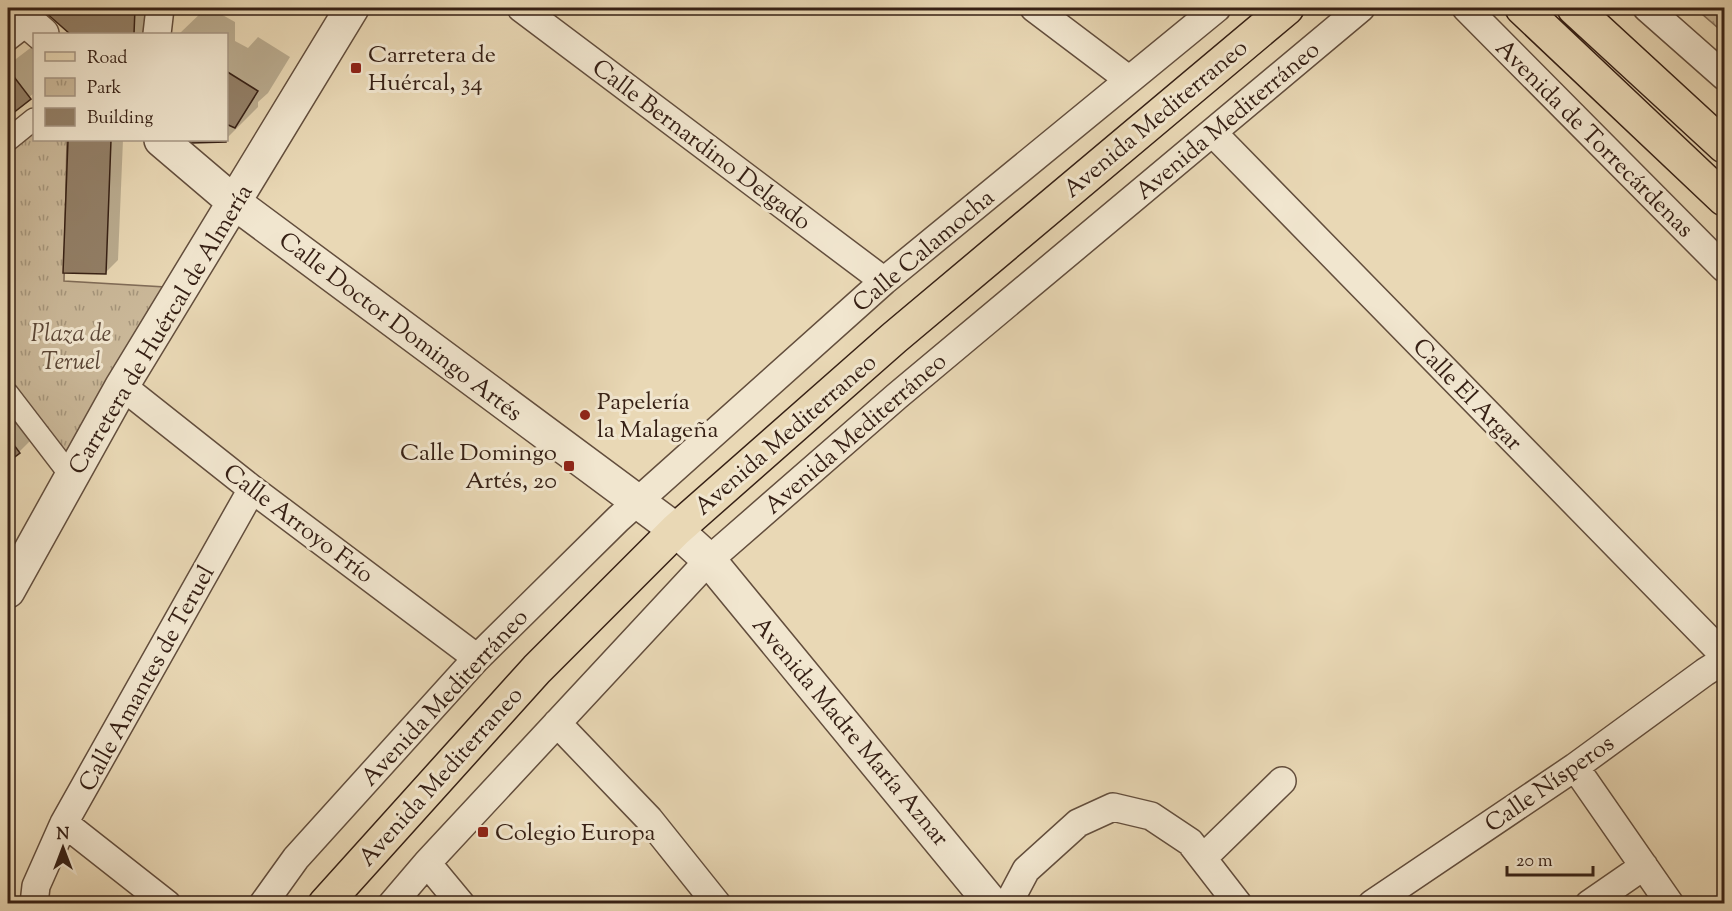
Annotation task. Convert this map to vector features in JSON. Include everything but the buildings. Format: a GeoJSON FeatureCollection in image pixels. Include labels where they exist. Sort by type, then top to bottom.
{"type":"FeatureCollection","features":[{"type":"Feature","properties":{"kind":"main road","name":"Avenida Mediterraneo"},"geometry":{"type":"LineString","coordinates":[[325,903],[537,669],[676,530],[894,338],[1287,8]]}},
{"type":"Feature","properties":{"kind":"main road","name":"Avenida de Torrecárdenas"},"geometry":{"type":"LineString","coordinates":[[1522,8],[1725,199]]}},
{"type":"Feature","properties":{"kind":"main road"},"geometry":{"type":"LineString","coordinates":[[1574,8],[1725,146]]}},
{"type":"Feature","properties":{"kind":"street"},"geometry":{"type":"LineString","coordinates":[[158,33],[160,8]]}},
{"type":"Feature","properties":{"kind":"street","name":"Carretera de Huércal de Almería"},"geometry":{"type":"LineString","coordinates":[[8,591],[122,386],[352,8]]}},
{"type":"Feature","properties":{"kind":"street","name":"Calle Bernardino Delgado"},"geometry":{"type":"LineString","coordinates":[[521,8],[884,281]]}},
{"type":"Feature","properties":{"kind":"street"},"geometry":{"type":"LineString","coordinates":[[1034,8],[1128,79]]}},
{"type":"Feature","properties":{"kind":"street","name":"Calle Calamocha"},"geometry":{"type":"LineString","coordinates":[[638,502],[884,281],[1217,8]]}},
{"type":"Feature","properties":{"kind":"street","name":"Avenida Mediterráneo"},"geometry":{"type":"LineString","coordinates":[[392,903],[709,560],[897,396],[1361,8]]}},
{"type":"Feature","properties":{"kind":"street","name":"Avenida de Torrecárdenas"},"geometry":{"type":"LineString","coordinates":[[1466,8],[1725,268]]}},
{"type":"Feature","properties":{"kind":"street"},"geometry":{"type":"LineString","coordinates":[[1647,8],[1725,76]]}},
{"type":"Feature","properties":{"kind":"street"},"geometry":{"type":"LineString","coordinates":[[8,140],[33,120]]}},
{"type":"Feature","properties":{"kind":"street","name":"Calle El Argar"},"geometry":{"type":"LineString","coordinates":[[1213,133],[1719,650],[1725,652]]}},
{"type":"Feature","properties":{"kind":"street","name":"Calle Doctor Domingo Artés"},"geometry":{"type":"LineString","coordinates":[[162,141],[235,202],[676,530],[709,560]]}},
{"type":"Feature","properties":{"kind":"street","name":"Calle Arroyo Frío"},"geometry":{"type":"LineString","coordinates":[[122,386],[252,489],[477,658]]}},
{"type":"Feature","properties":{"kind":"street"},"geometry":{"type":"LineString","coordinates":[[8,394],[72,476]]}},
{"type":"Feature","properties":{"kind":"street","name":"Calle Amantes de Teruel"},"geometry":{"type":"LineString","coordinates":[[34,903],[36,886],[64,823],[252,489]]}},
{"type":"Feature","properties":{"kind":"street","name":"Avenida Mediterráneo"},"geometry":{"type":"LineString","coordinates":[[263,903],[296,858],[477,658],[638,502]]}},
{"type":"Feature","properties":{"kind":"street","name":"Avenida Madre María Aznar"},"geometry":{"type":"LineString","coordinates":[[709,560],[992,903]]}},
{"type":"Feature","properties":{"kind":"street","name":"Calle Nísperos"},"geometry":{"type":"LineString","coordinates":[[1372,903],[1575,767],[1705,672],[1725,660]]}},
{"type":"Feature","properties":{"kind":"street"},"geometry":{"type":"LineString","coordinates":[[557,723],[649,819],[717,903]]}},
{"type":"Feature","properties":{"kind":"street"},"geometry":{"type":"LineString","coordinates":[[1575,767],[1670,903]]}},
{"type":"Feature","properties":{"kind":"street"},"geometry":{"type":"LineString","coordinates":[[1203,858],[1282,781]]}},
{"type":"Feature","properties":{"kind":"street"},"geometry":{"type":"LineString","coordinates":[[1008,903],[1026,870],[1078,823],[1113,807],[1151,816],[1190,842],[1238,903]]}},
{"type":"Feature","properties":{"kind":"street"},"geometry":{"type":"LineString","coordinates":[[64,823],[167,903]]}},
{"type":"Feature","properties":{"kind":"street"},"geometry":{"type":"LineString","coordinates":[[427,863],[461,903]]}},
{"type":"Feature","properties":{"kind":"street"},"geometry":{"type":"LineString","coordinates":[[1589,903],[1644,866]]}},
{"type":"Feature","properties":{"kind":"green space"},"geometry":{"type":"Polygon","coordinates":[[[1695,8],[1724,8],[1724,33],[1695,8]]]}},
{"type":"Feature","properties":{"kind":"green space","name":"Plaza de Teruel"},"geometry":{"type":"Polygon","coordinates":[[[33,120],[33,141],[67,141],[64,281],[182,288],[71,476],[8,394],[8,140],[33,120]]]}},
{"type":"Feature","properties":{"kind":"place","name":"Carretera de Huércal, 34"},"geometry":{"type":"Point","coordinates":[356,68]}},
{"type":"Feature","properties":{"kind":"place","name":"Papelería la Malageña"},"geometry":{"type":"Point","coordinates":[585,415]}},
{"type":"Feature","properties":{"kind":"place","name":"Calle Domingo Artés, 20"},"geometry":{"type":"Point","coordinates":[569,466]}},
{"type":"Feature","properties":{"kind":"place","name":"Colegio Europa"},"geometry":{"type":"Point","coordinates":[483,832]}}]}
